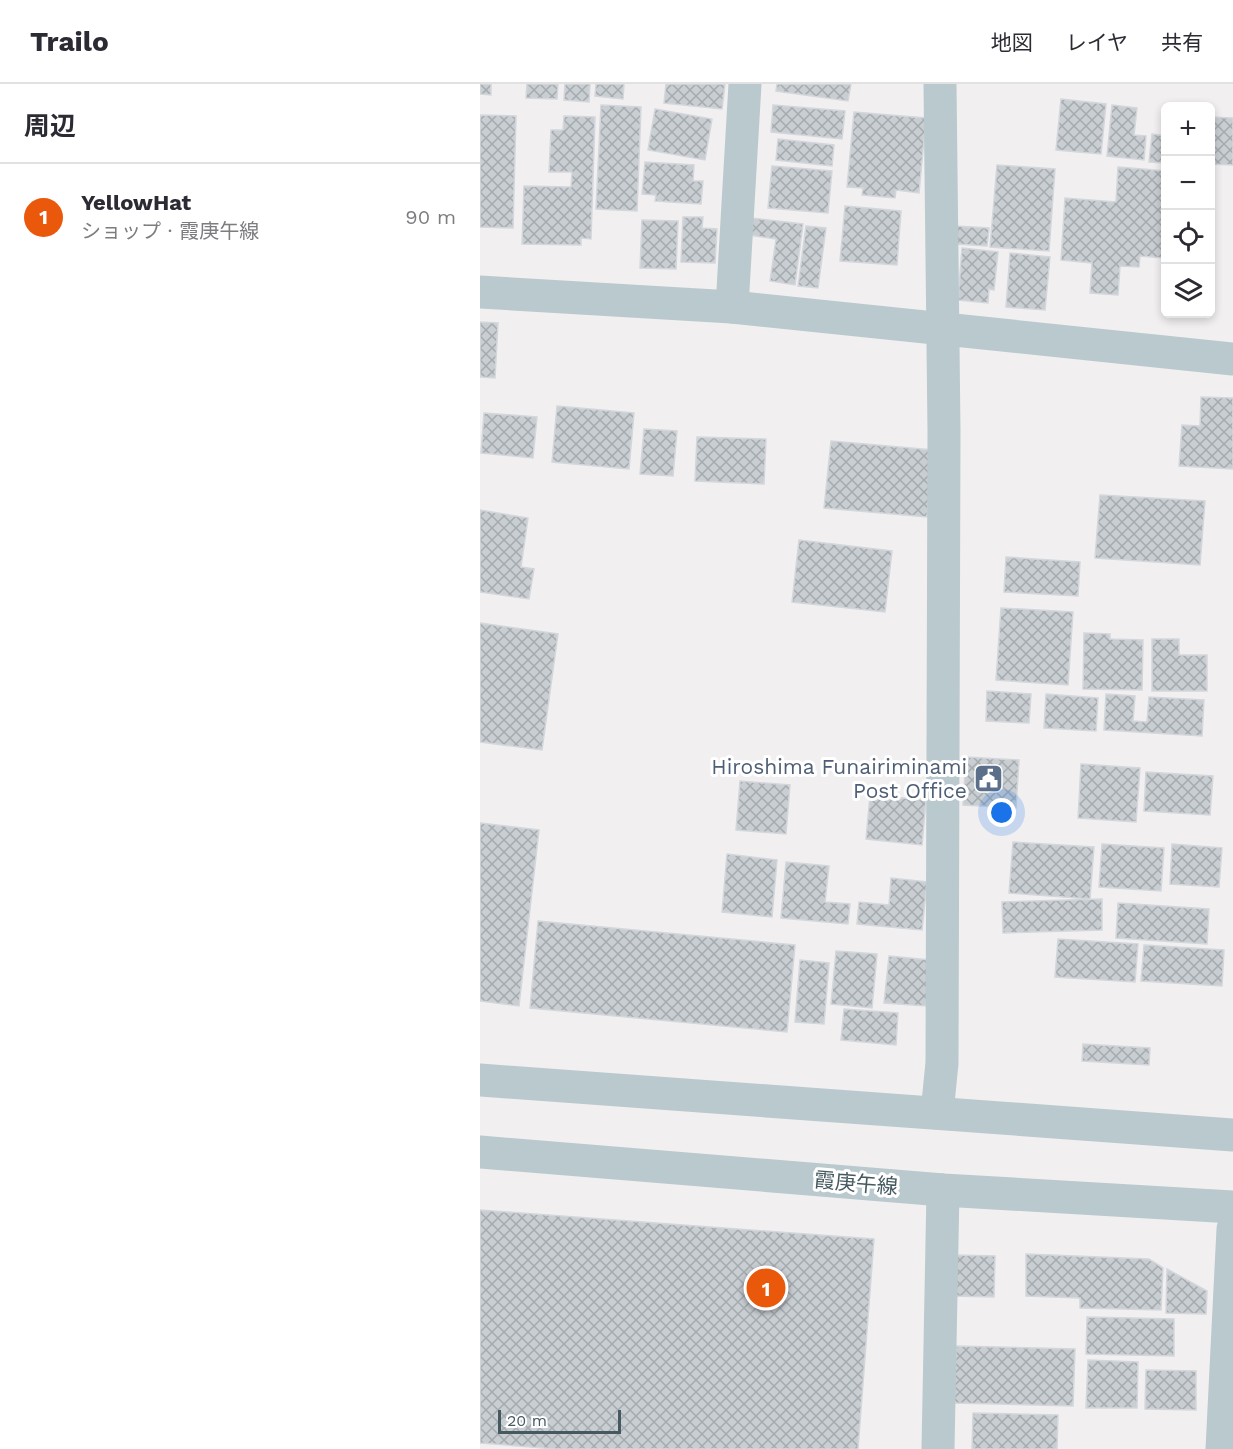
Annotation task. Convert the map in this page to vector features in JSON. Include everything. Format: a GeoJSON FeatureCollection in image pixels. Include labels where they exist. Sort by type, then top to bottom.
{"type":"FeatureCollection","features":[{"type":"Feature","properties":{"kind":"street"},"geometry":{"type":"LineString","coordinates":[[732,307],[745,84]]}},
{"type":"Feature","properties":{"kind":"street"},"geometry":{"type":"LineString","coordinates":[[937,1113],[942,1063],[943,329],[940,84]]}},
{"type":"Feature","properties":{"kind":"street"},"geometry":{"type":"LineString","coordinates":[[480,292],[732,307],[1233,359]]}},
{"type":"Feature","properties":{"kind":"street"},"geometry":{"type":"LineString","coordinates":[[480,1080],[1233,1135]]}},
{"type":"Feature","properties":{"kind":"street","name":"霞庚午線"},"geometry":{"type":"LineString","coordinates":[[480,1152],[943,1190],[1233,1207]]}},
{"type":"Feature","properties":{"kind":"street"},"geometry":{"type":"LineString","coordinates":[[938,1449],[943,1190]]}},
{"type":"Feature","properties":{"kind":"street"},"geometry":{"type":"LineString","coordinates":[[1222,1449],[1232,1291],[1233,1229]]}},
{"type":"Feature","properties":{"kind":"building"},"geometry":{"type":"Polygon","coordinates":[[[480,84],[491,84],[491,95],[480,94],[480,84]]]}},
{"type":"Feature","properties":{"kind":"building"},"geometry":{"type":"Polygon","coordinates":[[[527,84],[558,84],[557,99],[526,98],[527,84]]]}},
{"type":"Feature","properties":{"kind":"building"},"geometry":{"type":"Polygon","coordinates":[[[565,84],[590,84],[589,102],[564,100],[565,84]]]}},
{"type":"Feature","properties":{"kind":"building"},"geometry":{"type":"Polygon","coordinates":[[[596,84],[624,84],[623,99],[595,96],[596,84]]]}},
{"type":"Feature","properties":{"kind":"building"},"geometry":{"type":"Polygon","coordinates":[[[666,84],[725,84],[722,109],[664,103],[666,84]]]}},
{"type":"Feature","properties":{"kind":"building"},"geometry":{"type":"Polygon","coordinates":[[[777,84],[851,84],[848,101],[776,91],[777,84]]]}},
{"type":"Feature","properties":{"kind":"building"},"geometry":{"type":"Polygon","coordinates":[[[1061,99],[1106,104],[1101,154],[1056,150],[1061,99]]]}},
{"type":"Feature","properties":{"kind":"building"},"geometry":{"type":"Polygon","coordinates":[[[601,105],[641,107],[637,211],[596,209],[601,105]]]}},
{"type":"Feature","properties":{"kind":"building"},"geometry":{"type":"Polygon","coordinates":[[[773,105],[845,111],[842,139],[771,132],[773,105]]]}},
{"type":"Feature","properties":{"kind":"building"},"geometry":{"type":"Polygon","coordinates":[[[1112,105],[1137,108],[1134,135],[1146,136],[1144,160],[1107,156],[1112,105]]]}},
{"type":"Feature","properties":{"kind":"building"},"geometry":{"type":"Polygon","coordinates":[[[655,109],[712,119],[705,160],[648,150],[655,109]]]}},
{"type":"Feature","properties":{"kind":"building"},"geometry":{"type":"Polygon","coordinates":[[[854,112],[926,118],[919,193],[896,190],[895,198],[862,195],[863,188],[847,187],[854,112]]]}},
{"type":"Feature","properties":{"kind":"building"},"geometry":{"type":"Polygon","coordinates":[[[480,115],[516,116],[513,228],[480,227],[480,115]]]}},
{"type":"Feature","properties":{"kind":"building"},"geometry":{"type":"Polygon","coordinates":[[[564,116],[595,117],[591,239],[581,238],[581,245],[522,244],[524,186],[571,187],[572,172],[549,172],[551,130],[563,130],[564,116]]]}},
{"type":"Feature","properties":{"kind":"building"},"geometry":{"type":"Polygon","coordinates":[[[1215,117],[1233,118],[1233,165],[1215,164],[1215,117]]]}},
{"type":"Feature","properties":{"kind":"building"},"geometry":{"type":"Polygon","coordinates":[[[1152,134],[1161,135],[1161,163],[1149,162],[1152,134]]]}},
{"type":"Feature","properties":{"kind":"building"},"geometry":{"type":"Polygon","coordinates":[[[778,139],[834,145],[832,166],[776,160],[778,139]]]}},
{"type":"Feature","properties":{"kind":"building"},"geometry":{"type":"Polygon","coordinates":[[[645,162],[694,165],[693,181],[703,181],[701,204],[655,201],[656,195],[642,194],[645,162]]]}},
{"type":"Feature","properties":{"kind":"building"},"geometry":{"type":"Polygon","coordinates":[[[997,165],[1055,169],[1049,251],[990,247],[997,165]]]}},
{"type":"Feature","properties":{"kind":"building"},"geometry":{"type":"Polygon","coordinates":[[[772,166],[832,171],[828,213],[768,208],[772,166]]]}},
{"type":"Feature","properties":{"kind":"building"},"geometry":{"type":"Polygon","coordinates":[[[1118,167],[1161,171],[1161,258],[1140,256],[1139,267],[1120,266],[1118,295],[1090,293],[1092,263],[1061,260],[1065,198],[1116,202],[1118,167]]]}},
{"type":"Feature","properties":{"kind":"building"},"geometry":{"type":"Polygon","coordinates":[[[845,206],[901,211],[897,265],[840,261],[845,206]]]}},
{"type":"Feature","properties":{"kind":"building"},"geometry":{"type":"Polygon","coordinates":[[[683,217],[703,217],[702,228],[717,229],[715,263],[681,262],[683,217]]]}},
{"type":"Feature","properties":{"kind":"building"},"geometry":{"type":"Polygon","coordinates":[[[751,218],[803,224],[795,285],[770,281],[776,239],[749,235],[751,218]]]}},
{"type":"Feature","properties":{"kind":"building"},"geometry":{"type":"Polygon","coordinates":[[[642,220],[678,221],[676,269],[640,268],[642,220]]]}},
{"type":"Feature","properties":{"kind":"building"},"geometry":{"type":"Polygon","coordinates":[[[806,226],[826,228],[818,288],[798,286],[806,226]]]}},
{"type":"Feature","properties":{"kind":"building"},"geometry":{"type":"Polygon","coordinates":[[[956,226],[989,228],[987,246],[955,244],[956,226]]]}},
{"type":"Feature","properties":{"kind":"building"},"geometry":{"type":"Polygon","coordinates":[[[962,248],[998,252],[994,290],[989,289],[988,303],[958,300],[962,248]]]}},
{"type":"Feature","properties":{"kind":"building"},"geometry":{"type":"Polygon","coordinates":[[[1010,253],[1050,257],[1045,310],[1006,307],[1010,253]]]}},
{"type":"Feature","properties":{"kind":"building"},"geometry":{"type":"Polygon","coordinates":[[[480,322],[498,323],[495,378],[480,377],[480,322]]]}},
{"type":"Feature","properties":{"kind":"building"},"geometry":{"type":"Polygon","coordinates":[[[1201,397],[1233,398],[1233,469],[1179,466],[1182,425],[1200,426],[1201,397]]]}},
{"type":"Feature","properties":{"kind":"building"},"geometry":{"type":"Polygon","coordinates":[[[557,406],[634,413],[629,469],[552,462],[557,406]]]}},
{"type":"Feature","properties":{"kind":"building"},"geometry":{"type":"Polygon","coordinates":[[[484,413],[537,417],[533,458],[481,453],[484,413]]]}},
{"type":"Feature","properties":{"kind":"building"},"geometry":{"type":"Polygon","coordinates":[[[644,429],[677,431],[673,476],[640,474],[644,429]]]}},
{"type":"Feature","properties":{"kind":"building"},"geometry":{"type":"Polygon","coordinates":[[[697,437],[766,439],[764,484],[695,481],[697,437]]]}},
{"type":"Feature","properties":{"kind":"building"},"geometry":{"type":"Polygon","coordinates":[[[831,441],[933,450],[927,517],[824,508],[831,441]]]}},
{"type":"Feature","properties":{"kind":"building"},"geometry":{"type":"Polygon","coordinates":[[[1100,495],[1205,501],[1200,565],[1095,558],[1100,495]]]}},
{"type":"Feature","properties":{"kind":"building"},"geometry":{"type":"Polygon","coordinates":[[[480,510],[528,518],[521,567],[534,569],[529,599],[480,592],[480,510]]]}},
{"type":"Feature","properties":{"kind":"building"},"geometry":{"type":"Polygon","coordinates":[[[799,540],[892,551],[885,612],[792,602],[799,540]]]}},
{"type":"Feature","properties":{"kind":"building"},"geometry":{"type":"Polygon","coordinates":[[[1006,557],[1080,562],[1078,596],[1004,592],[1006,557]]]}},
{"type":"Feature","properties":{"kind":"building"},"geometry":{"type":"Polygon","coordinates":[[[1001,608],[1073,612],[1068,685],[996,680],[1001,608]]]}},
{"type":"Feature","properties":{"kind":"building"},"geometry":{"type":"Polygon","coordinates":[[[480,623],[558,634],[542,750],[480,742],[480,623]]]}},
{"type":"Feature","properties":{"kind":"building"},"geometry":{"type":"Polygon","coordinates":[[[1084,633],[1110,634],[1110,639],[1143,640],[1142,690],[1083,689],[1084,633]]]}},
{"type":"Feature","properties":{"kind":"building"},"geometry":{"type":"Polygon","coordinates":[[[1152,639],[1179,639],[1179,655],[1207,655],[1207,691],[1152,691],[1152,639]]]}},
{"type":"Feature","properties":{"kind":"building"},"geometry":{"type":"Polygon","coordinates":[[[987,691],[1031,694],[1029,723],[986,721],[987,691]]]}},
{"type":"Feature","properties":{"kind":"building"},"geometry":{"type":"Polygon","coordinates":[[[1046,694],[1098,698],[1096,731],[1044,728],[1046,694]]]}},
{"type":"Feature","properties":{"kind":"building"},"geometry":{"type":"Polygon","coordinates":[[[1106,694],[1135,696],[1133,721],[1147,722],[1149,697],[1204,700],[1202,736],[1104,730],[1106,694]]]}},
{"type":"Feature","properties":{"kind":"building"},"geometry":{"type":"Polygon","coordinates":[[[966,757],[1019,760],[1016,808],[963,805],[966,757]]]}},
{"type":"Feature","properties":{"kind":"building"},"geometry":{"type":"Polygon","coordinates":[[[1081,764],[1140,768],[1136,822],[1078,818],[1081,764]]]}},
{"type":"Feature","properties":{"kind":"building"},"geometry":{"type":"Polygon","coordinates":[[[1146,772],[1213,776],[1210,815],[1144,811],[1146,772]]]}},
{"type":"Feature","properties":{"kind":"building"},"geometry":{"type":"Polygon","coordinates":[[[740,781],[790,785],[786,834],[736,830],[740,781]]]}},
{"type":"Feature","properties":{"kind":"building"},"geometry":{"type":"Polygon","coordinates":[[[870,795],[926,800],[922,845],[866,839],[870,795]]]}},
{"type":"Feature","properties":{"kind":"building"},"geometry":{"type":"Polygon","coordinates":[[[480,823],[539,830],[519,1006],[480,1001],[480,823]]]}},
{"type":"Feature","properties":{"kind":"building"},"geometry":{"type":"Polygon","coordinates":[[[1013,842],[1094,847],[1090,899],[1009,893],[1013,842]]]}},
{"type":"Feature","properties":{"kind":"building"},"geometry":{"type":"Polygon","coordinates":[[[1102,844],[1164,848],[1161,891],[1099,887],[1102,844]]]}},
{"type":"Feature","properties":{"kind":"building"},"geometry":{"type":"Polygon","coordinates":[[[1172,844],[1222,848],[1219,887],[1170,884],[1172,844]]]}},
{"type":"Feature","properties":{"kind":"building"},"geometry":{"type":"Polygon","coordinates":[[[727,854],[777,860],[772,917],[722,912],[727,854]]]}},
{"type":"Feature","properties":{"kind":"building"},"geometry":{"type":"Polygon","coordinates":[[[786,862],[829,866],[825,902],[850,904],[848,924],[781,918],[786,862]]]}},
{"type":"Feature","properties":{"kind":"building"},"geometry":{"type":"Polygon","coordinates":[[[891,878],[927,882],[922,930],[857,924],[859,902],[889,905],[891,878]]]}},
{"type":"Feature","properties":{"kind":"building"},"geometry":{"type":"Polygon","coordinates":[[[1102,899],[1102,930],[1003,933],[1002,902],[1102,899]]]}},
{"type":"Feature","properties":{"kind":"building"},"geometry":{"type":"Polygon","coordinates":[[[1118,903],[1209,909],[1207,944],[1116,938],[1118,903]]]}},
{"type":"Feature","properties":{"kind":"building"},"geometry":{"type":"Polygon","coordinates":[[[538,921],[795,945],[787,1032],[530,1008],[538,921]]]}},
{"type":"Feature","properties":{"kind":"building"},"geometry":{"type":"Polygon","coordinates":[[[1058,939],[1138,944],[1135,982],[1055,977],[1058,939]]]}},
{"type":"Feature","properties":{"kind":"building"},"geometry":{"type":"Polygon","coordinates":[[[1144,945],[1224,950],[1222,986],[1141,981],[1144,945]]]}},
{"type":"Feature","properties":{"kind":"building"},"geometry":{"type":"Polygon","coordinates":[[[836,951],[877,954],[872,1008],[831,1004],[836,951]]]}},
{"type":"Feature","properties":{"kind":"building"},"geometry":{"type":"Polygon","coordinates":[[[889,956],[930,960],[926,1006],[884,1003],[889,956]]]}},
{"type":"Feature","properties":{"kind":"building"},"geometry":{"type":"Polygon","coordinates":[[[800,960],[829,963],[824,1024],[795,1022],[800,960]]]}},
{"type":"Feature","properties":{"kind":"building"},"geometry":{"type":"Polygon","coordinates":[[[844,1009],[898,1013],[896,1045],[841,1040],[844,1009]]]}},
{"type":"Feature","properties":{"kind":"building"},"geometry":{"type":"Polygon","coordinates":[[[1083,1044],[1150,1048],[1149,1065],[1082,1061],[1083,1044]]]}},
{"type":"Feature","properties":{"kind":"building"},"geometry":{"type":"Polygon","coordinates":[[[480,1210],[874,1239],[858,1449],[556,1449],[480,1443],[480,1210]]]}},
{"type":"Feature","properties":{"kind":"building"},"geometry":{"type":"Polygon","coordinates":[[[1026,1254],[1149,1259],[1163,1268],[1161,1310],[1080,1308],[1080,1298],[1026,1296],[1026,1254]]]}},
{"type":"Feature","properties":{"kind":"building"},"geometry":{"type":"Polygon","coordinates":[[[954,1255],[995,1256],[994,1297],[952,1296],[954,1255]]]}},
{"type":"Feature","properties":{"kind":"building"},"geometry":{"type":"Polygon","coordinates":[[[1167,1269],[1207,1291],[1206,1314],[1166,1313],[1167,1269]]]}},
{"type":"Feature","properties":{"kind":"building"},"geometry":{"type":"Polygon","coordinates":[[[1087,1317],[1174,1319],[1174,1356],[1086,1354],[1087,1317]]]}},
{"type":"Feature","properties":{"kind":"building"},"geometry":{"type":"Polygon","coordinates":[[[956,1346],[1075,1349],[1073,1406],[954,1403],[956,1346]]]}},
{"type":"Feature","properties":{"kind":"building"},"geometry":{"type":"Polygon","coordinates":[[[1088,1360],[1138,1362],[1137,1408],[1086,1408],[1088,1360]]]}},
{"type":"Feature","properties":{"kind":"building"},"geometry":{"type":"Polygon","coordinates":[[[1146,1370],[1196,1371],[1196,1410],[1145,1409],[1146,1370]]]}},
{"type":"Feature","properties":{"kind":"building"},"geometry":{"type":"Polygon","coordinates":[[[973,1413],[1058,1415],[1057,1449],[972,1449],[973,1413]]]}},
{"type":"Feature","properties":{"kind":"place","name":"Hiroshima Funairiminami Post Office"},"geometry":{"type":"Point","coordinates":[988,778]}},
{"type":"Feature","properties":{"kind":"place","name":"YellowHat"},"geometry":{"type":"Point","coordinates":[766,1288]}}]}
